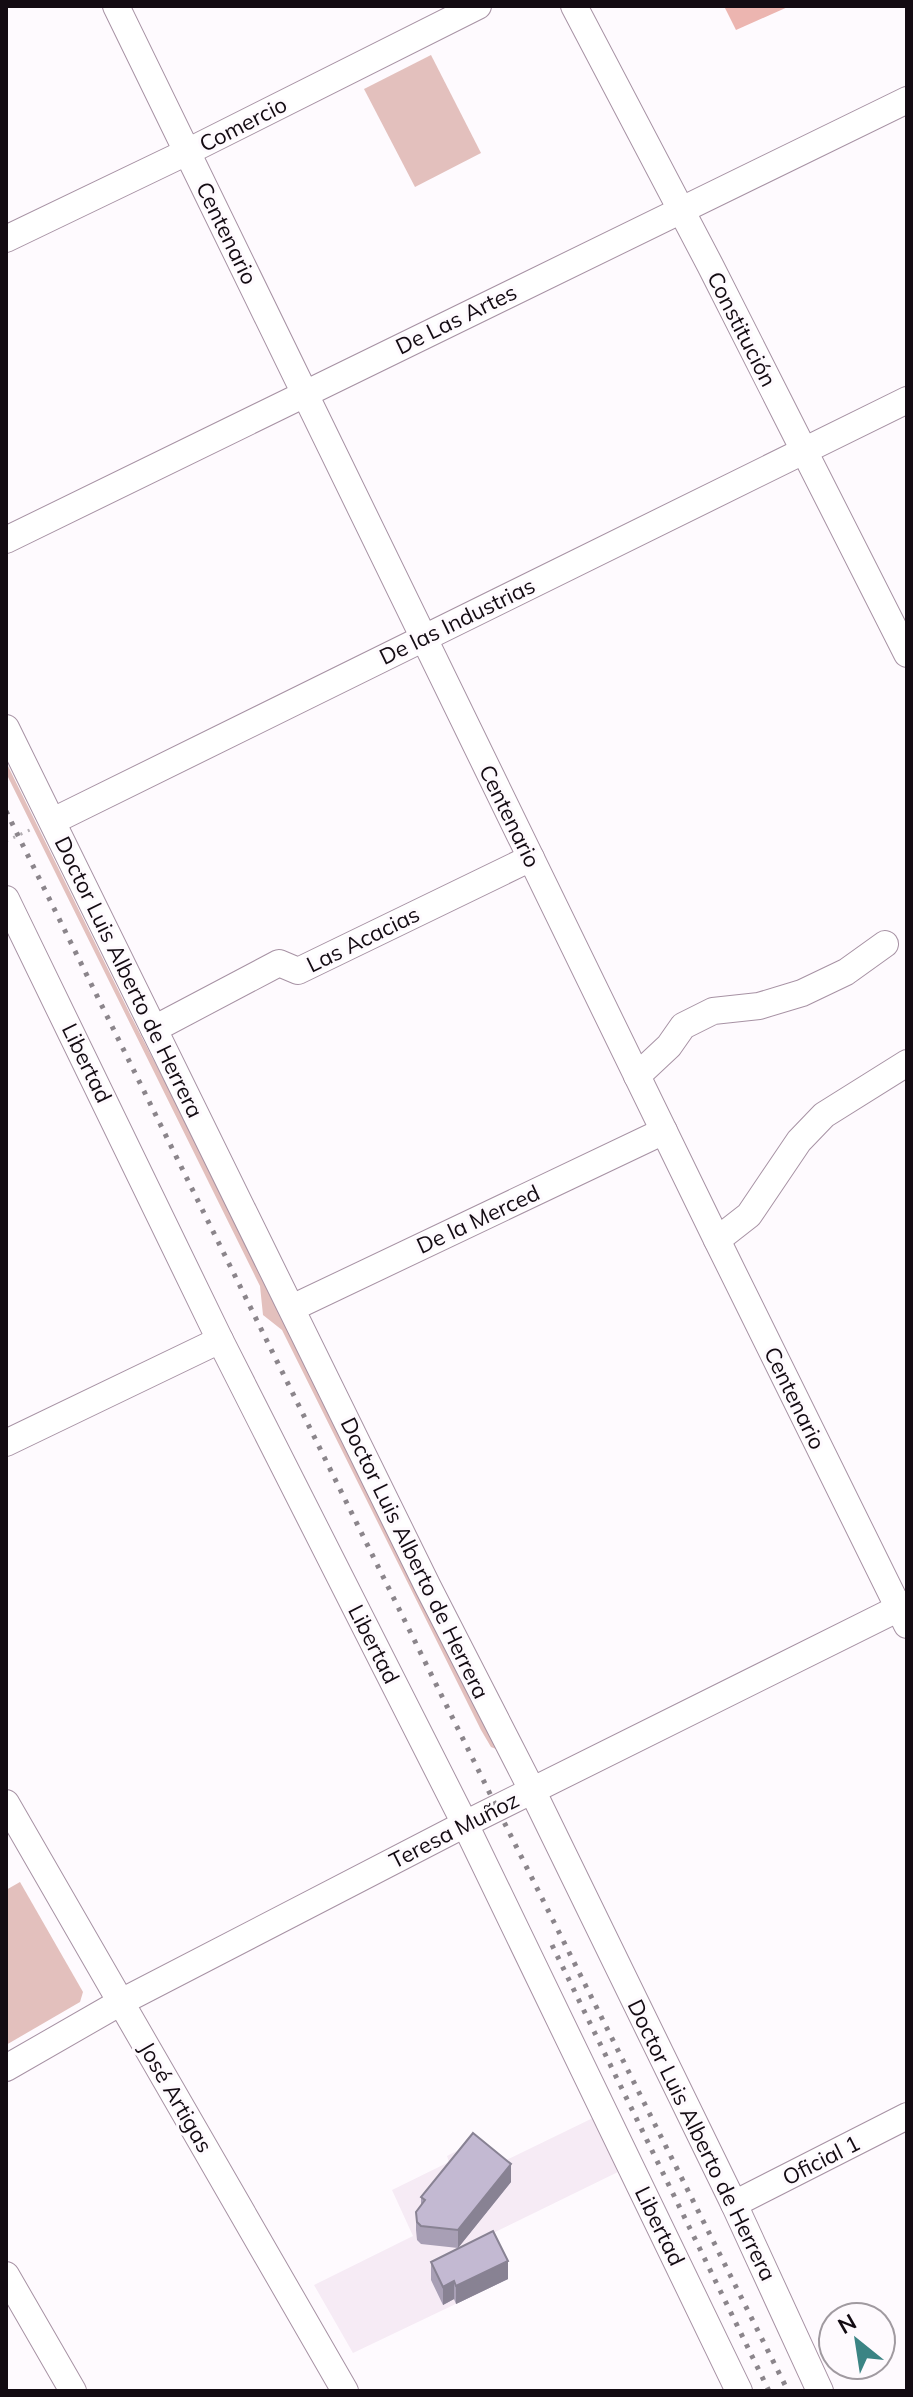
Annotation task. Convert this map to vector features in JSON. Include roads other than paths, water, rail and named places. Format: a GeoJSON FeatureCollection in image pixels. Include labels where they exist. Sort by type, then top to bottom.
{"type":"FeatureCollection","features":[{"type":"Feature","properties":{"kind":"street","name":"Centenario"},"geometry":{"type":"LineString","coordinates":[[116,6],[717,1240],[904,1612]]}},
{"type":"Feature","properties":{"kind":"street","name":"Comercio"},"geometry":{"type":"LineString","coordinates":[[6,239],[478,6]]}},
{"type":"Feature","properties":{"kind":"street","name":"Constitución"},"geometry":{"type":"LineString","coordinates":[[574,6],[907,654]]}},
{"type":"Feature","properties":{"kind":"street","name":"De Las Artes"},"geometry":{"type":"LineString","coordinates":[[6,540],[907,100]]}},
{"type":"Feature","properties":{"kind":"street","name":"De las Industrias"},"geometry":{"type":"LineString","coordinates":[[53,821],[907,400]]}},
{"type":"Feature","properties":{"kind":"street","name":"Doctor Luis Alberto de Herrera"},"geometry":{"type":"LineString","coordinates":[[6,728],[428,1587],[532,1790],[734,2204],[820,2391]]}},
{"type":"Feature","properties":{"kind":"street","name":"Las Acacias"},"geometry":{"type":"LineString","coordinates":[[154,1029],[279,963],[298,971],[531,858]]}},
{"type":"Feature","properties":{"kind":"street","name":"Libertad"},"geometry":{"type":"LineString","coordinates":[[6,899],[220,1340],[465,1824],[739,2391]]}},
{"type":"Feature","properties":{"kind":"street"},"geometry":{"type":"LineString","coordinates":[[637,1076],[669,1046],[683,1026],[713,1011],[759,1006],[802,993],[846,972],[885,944]]}},
{"type":"Feature","properties":{"kind":"street"},"geometry":{"type":"LineString","coordinates":[[717,1240],[749,1215],[799,1141],[824,1115],[907,1063]]}},
{"type":"Feature","properties":{"kind":"street","name":"De la Merced"},"geometry":{"type":"LineString","coordinates":[[292,1308],[664,1131]]}},
{"type":"Feature","properties":{"kind":"street"},"geometry":{"type":"LineString","coordinates":[[6,1443],[220,1340]]}},
{"type":"Feature","properties":{"kind":"street","name":"Teresa Muñoz"},"geometry":{"type":"LineString","coordinates":[[6,2068],[121,2002],[465,1824],[904,1612]]}},
{"type":"Feature","properties":{"kind":"street","name":"José Artigas"},"geometry":{"type":"LineString","coordinates":[[6,1803],[345,2391]]}},
{"type":"Feature","properties":{"kind":"street","name":"Oficial 1"},"geometry":{"type":"LineString","coordinates":[[734,2204],[907,2116]]}},
{"type":"Feature","properties":{"kind":"street"},"geometry":{"type":"LineString","coordinates":[[6,2275],[73,2391]]}},
{"type":"Feature","properties":{"kind":"railway"},"geometry":{"type":"LineString","coordinates":[[6,811],[788,2391]]}},
{"type":"Feature","properties":{"kind":"railway"},"geometry":{"type":"LineString","coordinates":[[552,1945],[769,2391]]}}]}
